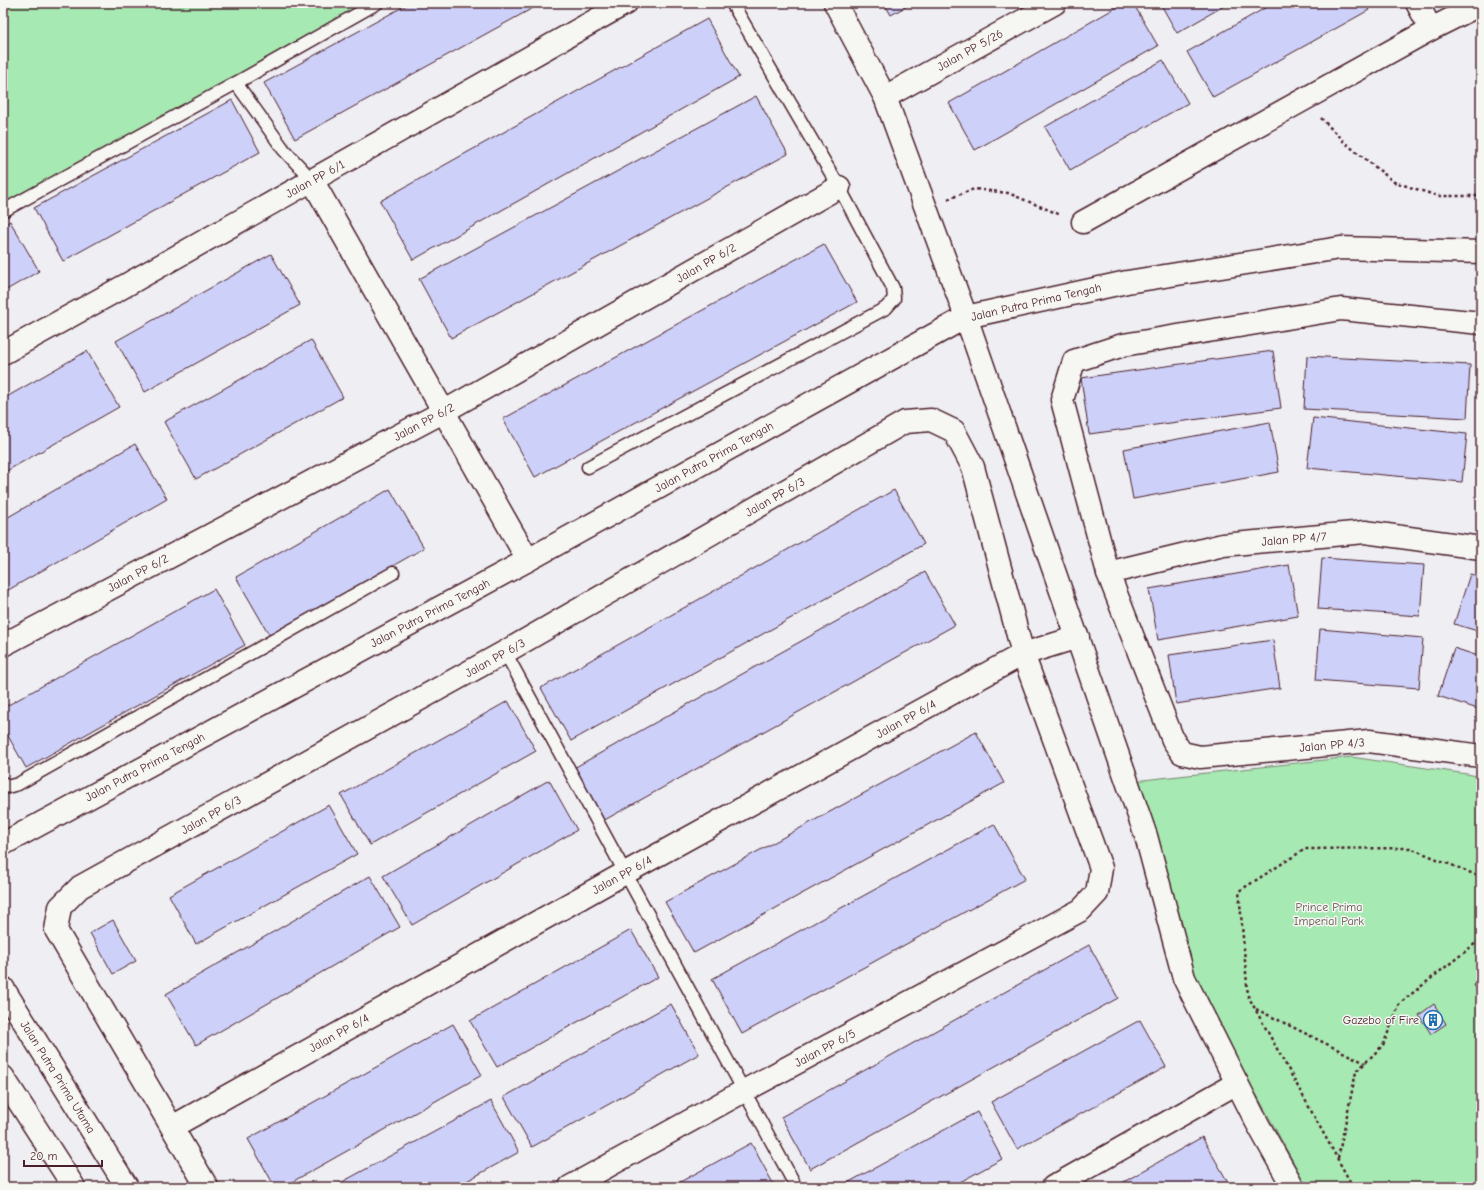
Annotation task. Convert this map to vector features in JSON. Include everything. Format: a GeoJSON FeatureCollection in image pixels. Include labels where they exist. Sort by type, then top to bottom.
{"type":"FeatureCollection","features":[{"type":"Feature","properties":{"kind":"street","name":"Jalan PP 6/1"},"geometry":{"type":"LineString","coordinates":[[3,353],[626,3]]}},
{"type":"Feature","properties":{"kind":"street"},"geometry":{"type":"LineString","coordinates":[[835,3],[885,97],[966,317],[1146,836],[1184,978],[1236,1083],[1292,1187]]}},
{"type":"Feature","properties":{"kind":"street","name":"Jalan PP 5/26"},"geometry":{"type":"LineString","coordinates":[[885,97],[1055,3]]}},
{"type":"Feature","properties":{"kind":"street"},"geometry":{"type":"LineString","coordinates":[[1417,3],[1432,29]]}},
{"type":"Feature","properties":{"kind":"street"},"geometry":{"type":"LineString","coordinates":[[1083,222],[1432,29],[1481,4]]}},
{"type":"Feature","properties":{"kind":"street"},"geometry":{"type":"LineString","coordinates":[[312,180],[528,560]]}},
{"type":"Feature","properties":{"kind":"street","name":"Jalan PP 6/2"},"geometry":{"type":"LineString","coordinates":[[3,645],[443,412],[838,187]]}},
{"type":"Feature","properties":{"kind":"street","name":"Jalan Putra Prima Tengah"},"geometry":{"type":"LineString","coordinates":[[3,844],[528,560],[966,317],[1127,282],[1340,248],[1481,252]]}},
{"type":"Feature","properties":{"kind":"street"},"geometry":{"type":"LineString","coordinates":[[1108,573],[1062,400],[1074,361],[1123,345],[1342,310],[1481,323]]}},
{"type":"Feature","properties":{"kind":"street","name":"Jalan PP 6/5"},"geometry":{"type":"LineString","coordinates":[[570,1187],[744,1091],[1081,910],[1097,893],[1101,868],[1023,654],[973,467],[954,431],[931,420],[905,422]]}},
{"type":"Feature","properties":{"kind":"street","name":"Jalan PP 6/3"},"geometry":{"type":"LineString","coordinates":[[207,1187],[56,930],[60,907],[80,887],[505,652],[905,422]]}},
{"type":"Feature","properties":{"kind":"street","name":"Jalan PP 4/7"},"geometry":{"type":"LineString","coordinates":[[1108,573],[1223,545],[1365,532],[1481,548]]}},
{"type":"Feature","properties":{"kind":"street","name":"Jalan PP 4/3"},"geometry":{"type":"LineString","coordinates":[[1108,573],[1173,740],[1182,753],[1200,757],[1369,742],[1481,756]]}},
{"type":"Feature","properties":{"kind":"street","name":"Jalan PP 6/4"},"geometry":{"type":"LineString","coordinates":[[172,1127],[625,873],[1023,654],[1078,637]]}},
{"type":"Feature","properties":{"kind":"street","name":"Jalan Putra Prima Utama"},"geometry":{"type":"LineString","coordinates":[[3,988],[127,1187]]}},
{"type":"Feature","properties":{"kind":"street"},"geometry":{"type":"LineString","coordinates":[[1053,1187],[1236,1083]]}},
{"type":"Feature","properties":{"kind":"street"},"geometry":{"type":"LineString","coordinates":[[7,1089],[74,1187]]}},
{"type":"Feature","properties":{"kind":"lane"},"geometry":{"type":"LineString","coordinates":[[3,211],[236,83],[377,3]]}},
{"type":"Feature","properties":{"kind":"lane"},"geometry":{"type":"LineString","coordinates":[[588,467],[886,308],[894,298],[893,288],[838,187],[732,3]]}},
{"type":"Feature","properties":{"kind":"lane"},"geometry":{"type":"LineString","coordinates":[[236,83],[284,150],[312,180]]}},
{"type":"Feature","properties":{"kind":"lane"},"geometry":{"type":"LineString","coordinates":[[3,783],[7,787],[18,784],[393,573]]}},
{"type":"Feature","properties":{"kind":"lane"},"geometry":{"type":"LineString","coordinates":[[505,652],[793,1181]]}},
{"type":"Feature","properties":{"kind":"path"},"geometry":{"type":"LineString","coordinates":[[1304,100],[1344,142],[1394,182],[1438,196],[1481,196]]}},
{"type":"Feature","properties":{"kind":"path"},"geometry":{"type":"LineString","coordinates":[[925,207],[974,189],[1008,193],[1083,222]]}},
{"type":"Feature","properties":{"kind":"path"},"geometry":{"type":"LineString","coordinates":[[1353,1187],[1248,996],[1239,891],[1305,849],[1410,848],[1481,877]]}},
{"type":"Feature","properties":{"kind":"path"},"geometry":{"type":"LineString","coordinates":[[1338,1159],[1356,1072],[1383,1045],[1400,1003],[1481,939]]}},
{"type":"Feature","properties":{"kind":"path"},"geometry":{"type":"LineString","coordinates":[[1255,1009],[1365,1063]]}},
{"type":"Feature","properties":{"kind":"green space"},"geometry":{"type":"Polygon","coordinates":[[[3,3],[380,3],[3,219],[3,3]]]}},
{"type":"Feature","properties":{"kind":"green space","name":"Prince Prima Imperial Park"},"geometry":{"type":"Polygon","coordinates":[[[1351,757],[1481,777],[1481,1187],[1307,1187],[1259,1099],[1207,1011],[1182,962],[1134,781],[1351,757]]]}},
{"type":"Feature","properties":{"kind":"building"},"geometry":{"type":"Polygon","coordinates":[[[410,3],[542,3],[295,139],[264,83],[410,3]]]}},
{"type":"Feature","properties":{"kind":"building"},"geometry":{"type":"Polygon","coordinates":[[[884,3],[912,3],[891,15],[884,3]]]}},
{"type":"Feature","properties":{"kind":"building"},"geometry":{"type":"Polygon","coordinates":[[[1124,3],[1133,3],[1158,46],[975,150],[949,103],[1124,3]]]}},
{"type":"Feature","properties":{"kind":"building"},"geometry":{"type":"Polygon","coordinates":[[[1160,3],[1229,3],[1177,33],[1160,3]]]}},
{"type":"Feature","properties":{"kind":"building"},"geometry":{"type":"Polygon","coordinates":[[[1274,3],[1365,3],[1369,10],[1213,97],[1187,52],[1274,3]]]}},
{"type":"Feature","properties":{"kind":"building"},"geometry":{"type":"Polygon","coordinates":[[[707,19],[739,77],[413,260],[380,201],[707,19]]]}},
{"type":"Feature","properties":{"kind":"building"},"geometry":{"type":"Polygon","coordinates":[[[1163,60],[1188,103],[1070,170],[1045,127],[1163,60]]]}},
{"type":"Feature","properties":{"kind":"building"},"geometry":{"type":"Polygon","coordinates":[[[756,96],[788,154],[451,338],[419,279],[756,96]]]}},
{"type":"Feature","properties":{"kind":"building"},"geometry":{"type":"Polygon","coordinates":[[[232,100],[260,152],[63,261],[34,208],[232,100]]]}},
{"type":"Feature","properties":{"kind":"building"},"geometry":{"type":"Polygon","coordinates":[[[10,221],[39,271],[3,292],[3,225],[10,221]]]}},
{"type":"Feature","properties":{"kind":"building"},"geometry":{"type":"Polygon","coordinates":[[[824,244],[857,302],[535,477],[503,419],[824,244]]]}},
{"type":"Feature","properties":{"kind":"building"},"geometry":{"type":"Polygon","coordinates":[[[271,254],[300,305],[145,392],[116,341],[271,254]]]}},
{"type":"Feature","properties":{"kind":"building"},"geometry":{"type":"Polygon","coordinates":[[[311,340],[343,397],[196,479],[164,422],[311,340]]]}},
{"type":"Feature","properties":{"kind":"building"},"geometry":{"type":"Polygon","coordinates":[[[87,351],[119,407],[3,473],[3,399],[87,351]]]}},
{"type":"Feature","properties":{"kind":"building"},"geometry":{"type":"Polygon","coordinates":[[[1273,351],[1281,408],[1089,434],[1081,378],[1273,351]]]}},
{"type":"Feature","properties":{"kind":"building"},"geometry":{"type":"Polygon","coordinates":[[[1307,356],[1470,365],[1467,418],[1304,409],[1307,356]]]}},
{"type":"Feature","properties":{"kind":"building"},"geometry":{"type":"Polygon","coordinates":[[[1313,418],[1467,434],[1462,482],[1307,468],[1313,418]]]}},
{"type":"Feature","properties":{"kind":"building"},"geometry":{"type":"Polygon","coordinates":[[[1270,422],[1279,472],[1133,499],[1124,449],[1270,422]]]}},
{"type":"Feature","properties":{"kind":"building"},"geometry":{"type":"Polygon","coordinates":[[[135,444],[167,499],[3,593],[3,520],[135,444]]]}},
{"type":"Feature","properties":{"kind":"building"},"geometry":{"type":"Polygon","coordinates":[[[390,489],[424,548],[270,636],[236,577],[390,489]]]}},
{"type":"Feature","properties":{"kind":"building"},"geometry":{"type":"Polygon","coordinates":[[[894,490],[924,544],[571,741],[541,688],[894,490]]]}},
{"type":"Feature","properties":{"kind":"building"},"geometry":{"type":"Polygon","coordinates":[[[1322,558],[1424,565],[1420,616],[1318,609],[1322,558]]]}},
{"type":"Feature","properties":{"kind":"building"},"geometry":{"type":"Polygon","coordinates":[[[1289,565],[1298,616],[1158,640],[1149,589],[1289,565]]]}},
{"type":"Feature","properties":{"kind":"building"},"geometry":{"type":"Polygon","coordinates":[[[925,572],[955,625],[601,822],[572,769],[925,572]]]}},
{"type":"Feature","properties":{"kind":"building"},"geometry":{"type":"Polygon","coordinates":[[[1470,574],[1481,577],[1481,632],[1454,624],[1470,574]]]}},
{"type":"Feature","properties":{"kind":"building"},"geometry":{"type":"Polygon","coordinates":[[[214,589],[245,645],[26,768],[3,727],[3,708],[214,589]]]}},
{"type":"Feature","properties":{"kind":"building"},"geometry":{"type":"Polygon","coordinates":[[[1320,629],[1423,638],[1419,688],[1316,680],[1320,629]]]}},
{"type":"Feature","properties":{"kind":"building"},"geometry":{"type":"Polygon","coordinates":[[[1273,640],[1280,688],[1176,704],[1169,655],[1273,640]]]}},
{"type":"Feature","properties":{"kind":"building"},"geometry":{"type":"Polygon","coordinates":[[[1454,648],[1481,657],[1481,710],[1438,696],[1454,648]]]}},
{"type":"Feature","properties":{"kind":"building"},"geometry":{"type":"Polygon","coordinates":[[[508,701],[536,751],[370,845],[341,795],[508,701]]]}},
{"type":"Feature","properties":{"kind":"building"},"geometry":{"type":"Polygon","coordinates":[[[976,732],[1004,783],[694,953],[665,902],[976,732]]]}},
{"type":"Feature","properties":{"kind":"building"},"geometry":{"type":"Polygon","coordinates":[[[549,780],[577,830],[412,925],[383,876],[549,780]]]}},
{"type":"Feature","properties":{"kind":"building"},"geometry":{"type":"Polygon","coordinates":[[[329,805],[357,854],[196,944],[169,895],[329,805]]]}},
{"type":"Feature","properties":{"kind":"building"},"geometry":{"type":"Polygon","coordinates":[[[994,824],[1025,879],[742,1034],[712,979],[994,824]]]}},
{"type":"Feature","properties":{"kind":"building"},"geometry":{"type":"Polygon","coordinates":[[[370,876],[400,927],[196,1045],[166,994],[370,876]]]}},
{"type":"Feature","properties":{"kind":"building"},"geometry":{"type":"Polygon","coordinates":[[[113,920],[136,961],[113,974],[90,933],[113,920]]]}},
{"type":"Feature","properties":{"kind":"building"},"geometry":{"type":"Polygon","coordinates":[[[631,930],[658,977],[497,1067],[470,1021],[631,930]]]}},
{"type":"Feature","properties":{"kind":"building"},"geometry":{"type":"Polygon","coordinates":[[[1089,945],[1118,998],[810,1169],[781,1117],[1089,945]]]}},
{"type":"Feature","properties":{"kind":"building"},"geometry":{"type":"Polygon","coordinates":[[[1481,981],[1481,996],[1474,985],[1481,981]]]}},
{"type":"Feature","properties":{"kind":"building"},"geometry":{"type":"Polygon","coordinates":[[[671,1004],[699,1054],[532,1147],[504,1097],[671,1004]]]}},
{"type":"Feature","properties":{"kind":"building","name":"Gazebo of Fire"},"geometry":{"type":"Polygon","coordinates":[[[1434,1004],[1446,1024],[1431,1034],[1419,1015],[1434,1004]]]}},
{"type":"Feature","properties":{"kind":"building"},"geometry":{"type":"Polygon","coordinates":[[[1140,1020],[1166,1067],[1017,1149],[991,1102],[1140,1020]]]}},
{"type":"Feature","properties":{"kind":"building"},"geometry":{"type":"Polygon","coordinates":[[[453,1024],[482,1075],[283,1187],[275,1187],[248,1139],[453,1024]]]}},
{"type":"Feature","properties":{"kind":"building"},"geometry":{"type":"Polygon","coordinates":[[[491,1101],[519,1152],[456,1187],[333,1187],[491,1101]]]}},
{"type":"Feature","properties":{"kind":"building"},"geometry":{"type":"Polygon","coordinates":[[[977,1112],[1002,1159],[951,1187],[840,1187],[977,1112]]]}},
{"type":"Feature","properties":{"kind":"building"},"geometry":{"type":"Polygon","coordinates":[[[1202,1137],[1229,1184],[1225,1187],[1115,1187],[1202,1137]]]}},
{"type":"Feature","properties":{"kind":"building"},"geometry":{"type":"Polygon","coordinates":[[[751,1143],[775,1187],[671,1187],[751,1143]]]}},
{"type":"Feature","properties":{"kind":"place","name":"Gazebo of Fire"},"geometry":{"type":"Point","coordinates":[1433,1020]}}]}
